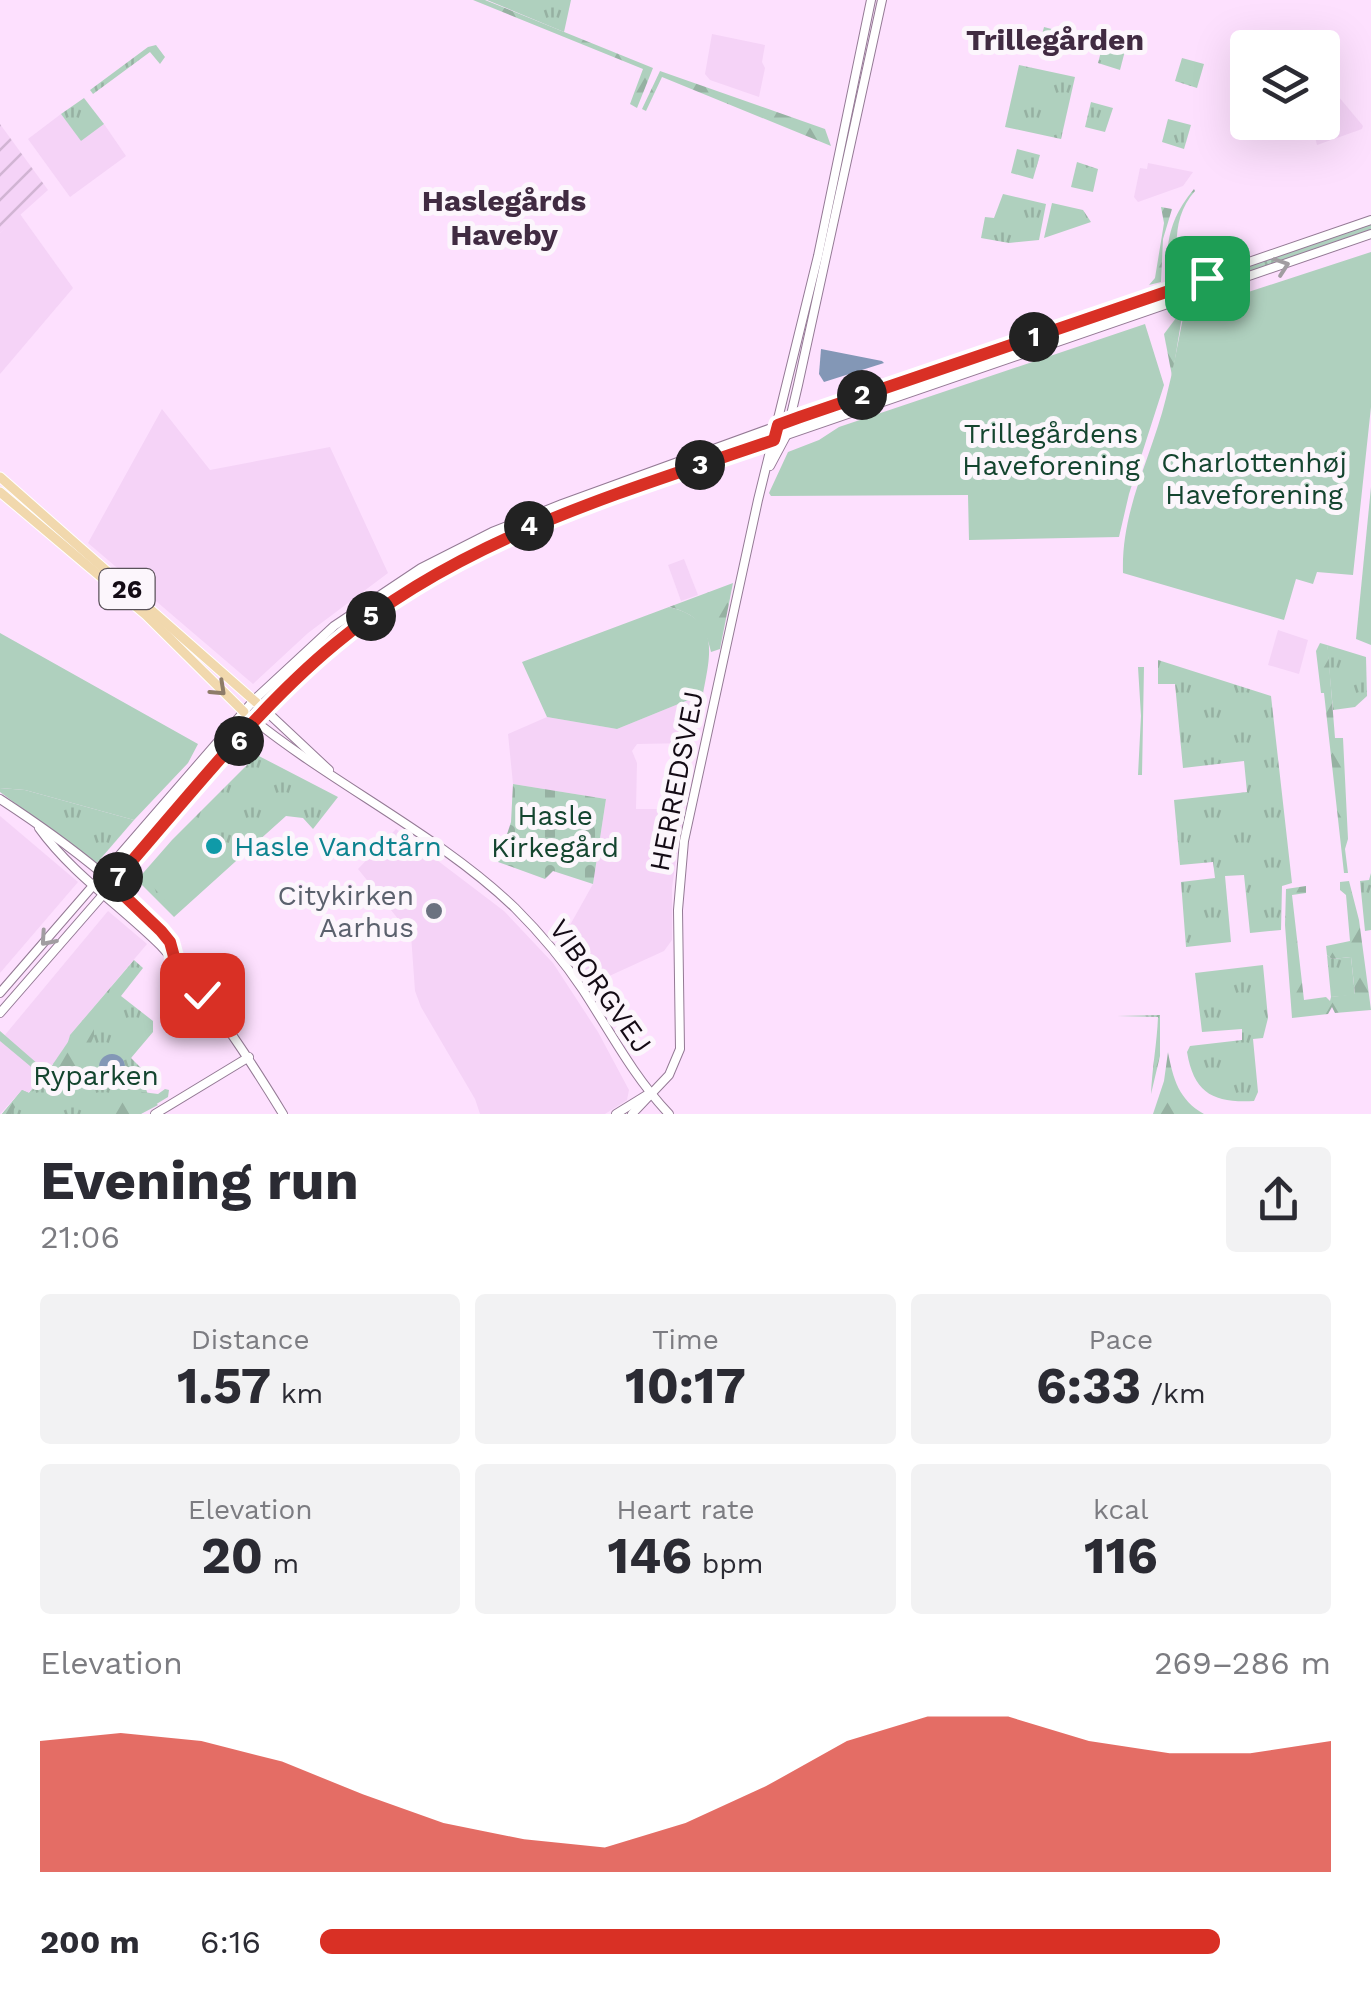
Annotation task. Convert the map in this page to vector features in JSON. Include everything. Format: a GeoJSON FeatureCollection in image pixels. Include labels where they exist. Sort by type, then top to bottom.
{"type":"FeatureCollection","features":[{"type":"Feature","properties":{"kind":"main road","name":"HERREDSVEJ"},"geometry":{"type":"LineString","coordinates":[[632,1114],[669,1075],[680,1049],[678,910],[684,841],[830,202],[871,0]]}},
{"type":"Feature","properties":{"kind":"main road","name":"HERREDSVEJ"},"geometry":{"type":"LineString","coordinates":[[766,472],[790,421],[882,0]]}},
{"type":"Feature","properties":{"kind":"main road"},"geometry":{"type":"LineString","coordinates":[[0,993],[254,700],[334,626],[440,558],[536,513],[778,425],[1371,220]]}},
{"type":"Feature","properties":{"kind":"main road"},"geometry":{"type":"LineString","coordinates":[[0,1013],[256,722],[311,665],[366,619],[472,553],[566,511],[1371,234]]}},
{"type":"Feature","properties":{"kind":"main road","name":"VIBORGVEJ"},"geometry":{"type":"LineString","coordinates":[[0,477],[344,784]]}},
{"type":"Feature","properties":{"kind":"main road","name":"VIBORGVEJ"},"geometry":{"type":"LineString","coordinates":[[0,492],[146,615],[256,722],[296,754],[481,880],[522,916],[575,978],[623,1058],[670,1114]]}},
{"type":"Feature","properties":{"kind":"main road"},"geometry":{"type":"LineString","coordinates":[[0,799],[112,884],[170,942],[176,964]]}},
{"type":"Feature","properties":{"kind":"main road"},"geometry":{"type":"LineString","coordinates":[[39,828],[60,854],[176,964],[250,1057],[284,1114]]}},
{"type":"Feature","properties":{"kind":"main road"},"geometry":{"type":"LineString","coordinates":[[156,1114],[250,1057]]}},
{"type":"Feature","properties":{"kind":"main road"},"geometry":{"type":"LineString","coordinates":[[616,1114],[650,1094]]}},
{"type":"Feature","properties":{"kind":"shaded area"},"geometry":{"type":"Polygon","coordinates":[[[712,34],[765,45],[759,97],[710,80],[705,74],[712,34]]]}},
{"type":"Feature","properties":{"kind":"shaded area"},"geometry":{"type":"Polygon","coordinates":[[[1340,98],[1363,126],[1340,137],[1340,98]]]}},
{"type":"Feature","properties":{"kind":"shaded area"},"geometry":{"type":"Polygon","coordinates":[[[61,114],[81,140],[104,124],[126,156],[70,197],[28,139],[61,114]]]}},
{"type":"Feature","properties":{"kind":"shaded area"},"geometry":{"type":"Polygon","coordinates":[[[0,124],[48,190],[0,233],[0,124]]]}},
{"type":"Feature","properties":{"kind":"shaded area"},"geometry":{"type":"Polygon","coordinates":[[[1148,163],[1193,172],[1183,186],[1138,202],[1134,197],[1140,168],[1147,169],[1148,163]]]}},
{"type":"Feature","properties":{"kind":"shaded area"},"geometry":{"type":"Polygon","coordinates":[[[20,214],[73,288],[0,374],[0,233],[20,214]]]}},
{"type":"Feature","properties":{"kind":"shaded area"},"geometry":{"type":"Polygon","coordinates":[[[162,409],[210,470],[330,447],[388,573],[308,633],[253,684],[88,543],[162,409]]]}},
{"type":"Feature","properties":{"kind":"shaded area"},"geometry":{"type":"Polygon","coordinates":[[[684,559],[698,595],[681,601],[668,565],[684,559]]]}},
{"type":"Feature","properties":{"kind":"shaded area"},"geometry":{"type":"Polygon","coordinates":[[[1278,630],[1308,640],[1299,674],[1268,665],[1278,630]]]}},
{"type":"Feature","properties":{"kind":"shaded area"},"geometry":{"type":"Polygon","coordinates":[[[703,694],[692,743],[637,744],[632,751],[637,763],[636,809],[683,809],[672,888],[672,940],[664,951],[607,977],[591,975],[577,965],[560,943],[593,884],[606,799],[513,784],[508,734],[547,717],[617,729],[703,694]]]}},
{"type":"Feature","properties":{"kind":"shaded area"},"geometry":{"type":"Polygon","coordinates":[[[0,816],[78,882],[0,973],[0,816]]]}},
{"type":"Feature","properties":{"kind":"shaded area"},"geometry":{"type":"Polygon","coordinates":[[[396,829],[504,911],[553,963],[598,1032],[629,1090],[627,1100],[605,1114],[480,1114],[421,1007],[415,991],[411,935],[358,869],[396,829]]]}},
{"type":"Feature","properties":{"kind":"shaded area"},"geometry":{"type":"Polygon","coordinates":[[[108,911],[147,944],[70,1035],[67,1049],[28,1093],[22,1090],[0,1114],[0,1041],[108,911]]]}},
{"type":"Feature","properties":{"kind":"green space"},"geometry":{"type":"Polygon","coordinates":[[[473,0],[485,0],[653,68],[637,108],[630,104],[643,69],[473,0]]]}},
{"type":"Feature","properties":{"kind":"green space"},"geometry":{"type":"Polygon","coordinates":[[[487,0],[571,0],[564,32],[487,0]]]}},
{"type":"Feature","properties":{"kind":"green space"},"geometry":{"type":"Polygon","coordinates":[[[1044,27],[1067,33],[1060,57],[1038,50],[1044,27]]]}},
{"type":"Feature","properties":{"kind":"green space"},"geometry":{"type":"Polygon","coordinates":[[[1104,40],[1126,47],[1120,70],[1098,63],[1104,40]]]}},
{"type":"Feature","properties":{"kind":"green space"},"geometry":{"type":"Polygon","coordinates":[[[156,45],[165,57],[160,64],[150,52],[93,94],[90,90],[148,47],[156,45]]]}},
{"type":"Feature","properties":{"kind":"green space"},"geometry":{"type":"Polygon","coordinates":[[[1182,58],[1204,64],[1197,88],[1175,81],[1182,58]]]}},
{"type":"Feature","properties":{"kind":"green space"},"geometry":{"type":"Polygon","coordinates":[[[1019,65],[1075,77],[1061,139],[1005,127],[1019,65]]]}},
{"type":"Feature","properties":{"kind":"green space"},"geometry":{"type":"Polygon","coordinates":[[[660,71],[825,129],[831,146],[662,77],[646,111],[642,109],[660,71]]]}},
{"type":"Feature","properties":{"kind":"green space"},"geometry":{"type":"Polygon","coordinates":[[[84,98],[104,124],[81,141],[61,114],[84,98]]]}},
{"type":"Feature","properties":{"kind":"green space"},"geometry":{"type":"Polygon","coordinates":[[[1091,102],[1113,108],[1105,132],[1085,127],[1091,102]]]}},
{"type":"Feature","properties":{"kind":"green space"},"geometry":{"type":"Polygon","coordinates":[[[1168,119],[1191,125],[1184,149],[1162,142],[1168,119]]]}},
{"type":"Feature","properties":{"kind":"green space"},"geometry":{"type":"Polygon","coordinates":[[[1017,149],[1040,155],[1033,179],[1011,173],[1017,149]]]}},
{"type":"Feature","properties":{"kind":"green space"},"geometry":{"type":"Polygon","coordinates":[[[1077,162],[1098,169],[1093,192],[1071,187],[1077,162]]]}},
{"type":"Feature","properties":{"kind":"green space"},"geometry":{"type":"Polygon","coordinates":[[[1194,189],[1178,229],[1179,273],[1167,259],[1169,239],[1178,213],[1194,189]]]}},
{"type":"Feature","properties":{"kind":"green space"},"geometry":{"type":"Polygon","coordinates":[[[1003,194],[1046,204],[1039,240],[1009,243],[981,238],[985,217],[994,218],[1003,194]]]}},
{"type":"Feature","properties":{"kind":"green space"},"geometry":{"type":"Polygon","coordinates":[[[1052,203],[1083,210],[1091,222],[1044,238],[1052,203]]]}},
{"type":"Feature","properties":{"kind":"green space"},"geometry":{"type":"Polygon","coordinates":[[[1161,207],[1172,209],[1163,239],[1161,282],[1149,285],[1155,278],[1164,223],[1161,207]]]}},
{"type":"Feature","properties":{"kind":"green space"},"geometry":{"type":"Polygon","coordinates":[[[1371,224],[1371,230],[1197,289],[1196,285],[1371,224]]]}},
{"type":"Feature","properties":{"kind":"green space","name":"Charlottenhøj Haveforening"},"geometry":{"type":"Polygon","coordinates":[[[1371,252],[1371,407],[1353,575],[1317,572],[1313,584],[1296,579],[1284,620],[1123,573],[1127,527],[1166,398],[1184,313],[1371,252]]]}},
{"type":"Feature","properties":{"kind":"green space"},"geometry":{"type":"Polygon","coordinates":[[[1175,294],[1101,323],[798,428],[876,394],[1175,294]]]}},
{"type":"Feature","properties":{"kind":"green space"},"geometry":{"type":"Polygon","coordinates":[[[1182,316],[1172,376],[1164,334],[1182,316]]]}},
{"type":"Feature","properties":{"kind":"green space","name":"Trillegårdens Haveforening"},"geometry":{"type":"Polygon","coordinates":[[[1145,324],[1164,385],[1119,537],[969,540],[968,495],[769,493],[788,452],[839,427],[1145,324]]]}},
{"type":"Feature","properties":{"kind":"green space"},"geometry":{"type":"Polygon","coordinates":[[[1371,487],[1371,645],[1356,639],[1371,487]]]}},
{"type":"Feature","properties":{"kind":"green space"},"geometry":{"type":"Polygon","coordinates":[[[421,572],[341,634],[270,699],[338,628],[421,572]]]}},
{"type":"Feature","properties":{"kind":"green space"},"geometry":{"type":"Polygon","coordinates":[[[733,583],[720,649],[711,652],[698,622],[669,607],[733,583]]]}},
{"type":"Feature","properties":{"kind":"green space"},"geometry":{"type":"Polygon","coordinates":[[[669,607],[697,620],[704,629],[709,652],[703,694],[617,729],[547,717],[522,662],[669,607]]]}},
{"type":"Feature","properties":{"kind":"green space"},"geometry":{"type":"Polygon","coordinates":[[[0,633],[198,744],[188,763],[134,820],[25,790],[0,788],[0,633]]]}},
{"type":"Feature","properties":{"kind":"green space"},"geometry":{"type":"Polygon","coordinates":[[[1320,643],[1327,645],[1328,650],[1335,738],[1343,738],[1348,873],[1344,873],[1321,693],[1316,651],[1320,643]]]}},
{"type":"Feature","properties":{"kind":"green space"},"geometry":{"type":"Polygon","coordinates":[[[1327,645],[1366,657],[1367,696],[1355,707],[1333,710],[1327,645]]]}},
{"type":"Feature","properties":{"kind":"green space"},"geometry":{"type":"Polygon","coordinates":[[[1158,660],[1271,696],[1292,883],[1282,886],[1281,930],[1250,933],[1244,875],[1225,876],[1231,942],[1186,947],[1181,882],[1215,878],[1213,862],[1180,865],[1174,800],[1247,792],[1244,761],[1183,768],[1175,684],[1158,684],[1158,660]]]}},
{"type":"Feature","properties":{"kind":"green space"},"geometry":{"type":"Polygon","coordinates":[[[1138,667],[1144,667],[1142,775],[1138,775],[1138,667]]]}},
{"type":"Feature","properties":{"kind":"green space"},"geometry":{"type":"Polygon","coordinates":[[[238,724],[161,822],[115,873],[238,724]]]}},
{"type":"Feature","properties":{"kind":"green space"},"geometry":{"type":"Polygon","coordinates":[[[257,755],[338,797],[313,829],[303,818],[286,816],[174,917],[137,880],[257,755]]]}},
{"type":"Feature","properties":{"kind":"green space","name":"Hasle Kirkegård"},"geometry":{"type":"Polygon","coordinates":[[[513,784],[606,799],[593,884],[553,871],[545,879],[498,862],[511,822],[513,784]]]}},
{"type":"Feature","properties":{"kind":"green space"},"geometry":{"type":"Polygon","coordinates":[[[0,788],[25,790],[134,820],[96,864],[0,792],[0,788]]]}},
{"type":"Feature","properties":{"kind":"green space"},"geometry":{"type":"Polygon","coordinates":[[[187,838],[218,871],[175,911],[144,877],[187,838]]]}},
{"type":"Feature","properties":{"kind":"green space"},"geometry":{"type":"Polygon","coordinates":[[[1371,873],[1371,930],[1365,931],[1360,881],[1369,880],[1371,873]]]}},
{"type":"Feature","properties":{"kind":"green space"},"geometry":{"type":"Polygon","coordinates":[[[1349,881],[1359,920],[1371,1010],[1335,1013],[1332,1007],[1328,1014],[1292,1018],[1286,889],[1306,886],[1306,893],[1292,895],[1304,1000],[1326,997],[1330,1001],[1331,997],[1355,994],[1351,957],[1332,959],[1326,946],[1350,941],[1346,895],[1340,890],[1340,882],[1349,881]]]}},
{"type":"Feature","properties":{"kind":"green space"},"geometry":{"type":"Polygon","coordinates":[[[1327,955],[1332,959],[1351,957],[1355,995],[1331,997],[1327,955]]]}},
{"type":"Feature","properties":{"kind":"green space","name":"Ryparken"},"geometry":{"type":"Polygon","coordinates":[[[134,960],[143,968],[121,996],[153,1021],[153,1032],[131,1058],[149,1076],[144,1083],[148,1095],[158,1105],[141,1114],[2,1114],[22,1090],[29,1093],[66,1049],[70,1035],[134,960]]]}},
{"type":"Feature","properties":{"kind":"green space"},"geometry":{"type":"Polygon","coordinates":[[[1263,965],[1268,1018],[1263,1038],[1253,1039],[1258,1092],[1254,1101],[1217,1097],[1195,1078],[1187,1052],[1190,1046],[1242,1040],[1242,1029],[1202,1032],[1195,973],[1263,965]]]}},
{"type":"Feature","properties":{"kind":"green space"},"geometry":{"type":"Polygon","coordinates":[[[1160,1015],[1160,1056],[1151,1094],[1158,1017],[1117,1016],[1160,1015]]]}},
{"type":"Feature","properties":{"kind":"green space"},"geometry":{"type":"Polygon","coordinates":[[[83,1020],[94,1028],[94,1036],[78,1073],[65,1075],[53,1064],[83,1020]]]}},
{"type":"Feature","properties":{"kind":"green space"},"geometry":{"type":"Polygon","coordinates":[[[0,1031],[54,1078],[20,1099],[11,1114],[2,1114],[22,1090],[29,1093],[42,1076],[0,1041],[0,1031]]]}},
{"type":"Feature","properties":{"kind":"green space"},"geometry":{"type":"Polygon","coordinates":[[[1168,1052],[1178,1088],[1204,1114],[1153,1114],[1168,1052]]]}},
{"type":"Feature","properties":{"kind":"green space"},"geometry":{"type":"Polygon","coordinates":[[[133,1079],[142,1092],[158,1094],[165,1089],[169,1090],[168,1097],[140,1114],[105,1114],[105,1095],[133,1079]]]}},
{"type":"Feature","properties":{"kind":"water"},"geometry":{"type":"Polygon","coordinates":[[[821,349],[884,363],[824,382],[819,374],[821,349]]]}},
{"type":"Feature","properties":{"kind":"water"},"geometry":{"type":"Polygon","coordinates":[[[112,1054],[121,1058],[125,1067],[121,1076],[112,1080],[103,1076],[99,1067],[103,1058],[112,1054]]]}},
{"type":"Feature","properties":{"kind":"place","name":"Hasle Vandtårn"},"geometry":{"type":"Point","coordinates":[214,846]}},
{"type":"Feature","properties":{"kind":"place","name":"Citykirken Aarhus"},"geometry":{"type":"Point","coordinates":[434,911]}},
{"type":"Feature","properties":{"kind":"district","name":"Trillegården"},"geometry":{"type":"Point","coordinates":[1055,40]}},
{"type":"Feature","properties":{"kind":"district","name":"Haslegårds Haveby"},"geometry":{"type":"Point","coordinates":[504,218]}},
{"type":"Feature","properties":{"kind":"route"},"geometry":{"type":"LineString","coordinates":[[202,995],[176,964],[170,942],[112,884],[284,692],[366,619],[472,553],[540,522],[774,440],[778,425],[1207,278]]}}]}
